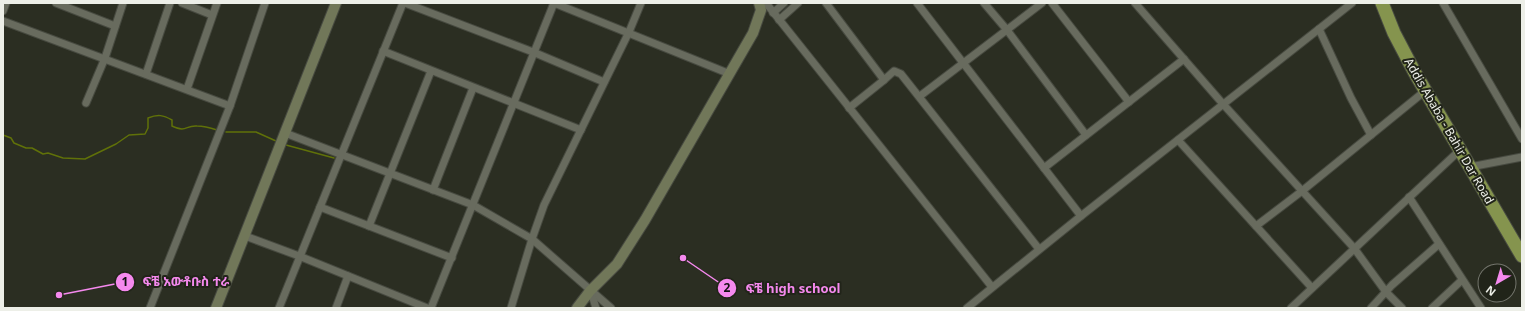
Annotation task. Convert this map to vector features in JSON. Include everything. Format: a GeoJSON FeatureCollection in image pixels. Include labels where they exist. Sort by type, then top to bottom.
{"type":"FeatureCollection","features":[{"type":"Feature","properties":{"kind":"highway","name":"Addis Ababa - Bahir Dar Road"},"geometry":{"type":"LineString","coordinates":[[1382,3],[1394,33],[1425,91],[1522,256]]}},
{"type":"Feature","properties":{"kind":"street"},"geometry":{"type":"LineString","coordinates":[[3,11],[6,3]]}},
{"type":"Feature","properties":{"kind":"street"},"geometry":{"type":"LineString","coordinates":[[56,3],[115,26]]}},
{"type":"Feature","properties":{"kind":"street"},"geometry":{"type":"LineString","coordinates":[[86,103],[105,58],[123,3]]}},
{"type":"Feature","properties":{"kind":"street"},"geometry":{"type":"LineString","coordinates":[[146,74],[170,3]]}},
{"type":"Feature","properties":{"kind":"street"},"geometry":{"type":"LineString","coordinates":[[182,3],[212,15]]}},
{"type":"Feature","properties":{"kind":"street"},"geometry":{"type":"LineString","coordinates":[[187,89],[217,3]]}},
{"type":"Feature","properties":{"kind":"street"},"geometry":{"type":"LineString","coordinates":[[150,308],[230,106],[265,3]]}},
{"type":"Feature","properties":{"kind":"street"},"geometry":{"type":"LineString","coordinates":[[216,308],[336,3]]}},
{"type":"Feature","properties":{"kind":"street"},"geometry":{"type":"LineString","coordinates":[[279,308],[383,51],[404,3],[533,52],[604,82]]}},
{"type":"Feature","properties":{"kind":"street"},"geometry":{"type":"LineString","coordinates":[[431,308],[554,3],[730,74]]}},
{"type":"Feature","properties":{"kind":"street"},"geometry":{"type":"LineString","coordinates":[[511,308],[544,205],[629,32],[641,3]]}},
{"type":"Feature","properties":{"kind":"street"},"geometry":{"type":"LineString","coordinates":[[577,308],[590,291],[616,264],[641,226],[754,33],[761,10],[759,3]]}},
{"type":"Feature","properties":{"kind":"street"},"geometry":{"type":"LineString","coordinates":[[766,3],[992,287]]}},
{"type":"Feature","properties":{"kind":"street"},"geometry":{"type":"LineString","coordinates":[[773,13],[784,3]]}},
{"type":"Feature","properties":{"kind":"street"},"geometry":{"type":"LineString","coordinates":[[779,20],[798,3]]}},
{"type":"Feature","properties":{"kind":"street"},"geometry":{"type":"LineString","coordinates":[[826,3],[884,80]]}},
{"type":"Feature","properties":{"kind":"street"},"geometry":{"type":"LineString","coordinates":[[917,3],[1081,216]]}},
{"type":"Feature","properties":{"kind":"street"},"geometry":{"type":"LineString","coordinates":[[984,3],[1007,30],[1086,135]]}},
{"type":"Feature","properties":{"kind":"street"},"geometry":{"type":"LineString","coordinates":[[920,96],[1042,3]]}},
{"type":"Feature","properties":{"kind":"street"},"geometry":{"type":"LineString","coordinates":[[1052,3],[1129,102]]}},
{"type":"Feature","properties":{"kind":"street"},"geometry":{"type":"LineString","coordinates":[[1135,3],[1223,104],[1354,248],[1386,292],[1402,308]]}},
{"type":"Feature","properties":{"kind":"street"},"geometry":{"type":"LineString","coordinates":[[967,308],[1039,249],[1352,3]]}},
{"type":"Feature","properties":{"kind":"street"},"geometry":{"type":"LineString","coordinates":[[1443,3],[1522,139]]}},
{"type":"Feature","properties":{"kind":"street"},"geometry":{"type":"LineString","coordinates":[[3,21],[230,106]]}},
{"type":"Feature","properties":{"kind":"street"},"geometry":{"type":"LineString","coordinates":[[1319,29],[1351,98],[1371,135]]}},
{"type":"Feature","properties":{"kind":"street"},"geometry":{"type":"LineString","coordinates":[[383,51],[581,130]]}},
{"type":"Feature","properties":{"kind":"street"},"geometry":{"type":"LineString","coordinates":[[1044,168],[1184,59]]}},
{"type":"Feature","properties":{"kind":"street"},"geometry":{"type":"LineString","coordinates":[[369,226],[431,71]]}},
{"type":"Feature","properties":{"kind":"street"},"geometry":{"type":"LineString","coordinates":[[849,108],[894,71],[901,74],[920,96],[1039,249]]}},
{"type":"Feature","properties":{"kind":"street"},"geometry":{"type":"LineString","coordinates":[[434,190],[473,88]]}},
{"type":"Feature","properties":{"kind":"street"},"geometry":{"type":"LineString","coordinates":[[1256,226],[1302,191],[1425,91]]}},
{"type":"Feature","properties":{"kind":"street"},"geometry":{"type":"LineString","coordinates":[[285,133],[473,205],[532,239],[611,308]]}},
{"type":"Feature","properties":{"kind":"street"},"geometry":{"type":"LineString","coordinates":[[1178,140],[1312,288]]}},
{"type":"Feature","properties":{"kind":"street"},"geometry":{"type":"LineString","coordinates":[[1291,308],[1460,150]]}},
{"type":"Feature","properties":{"kind":"street"},"geometry":{"type":"LineString","coordinates":[[1470,167],[1522,157]]}},
{"type":"Feature","properties":{"kind":"street"},"geometry":{"type":"LineString","coordinates":[[1409,197],[1481,308]]}},
{"type":"Feature","properties":{"kind":"street"},"geometry":{"type":"LineString","coordinates":[[320,207],[452,258]]}},
{"type":"Feature","properties":{"kind":"street"},"geometry":{"type":"LineString","coordinates":[[244,236],[299,256],[427,308]]}},
{"type":"Feature","properties":{"kind":"street"},"geometry":{"type":"LineString","coordinates":[[1371,308],[1392,285],[1439,244]]}},
{"type":"Feature","properties":{"kind":"street"},"geometry":{"type":"LineString","coordinates":[[336,308],[348,276]]}},
{"type":"Feature","properties":{"kind":"street"},"geometry":{"type":"LineString","coordinates":[[1432,308],[1462,280]]}},
{"type":"Feature","properties":{"kind":"street"},"geometry":{"type":"LineString","coordinates":[[590,291],[596,308]]}},
{"type":"Feature","properties":{"kind":"waterway"},"geometry":{"type":"LineString","coordinates":[[3,135],[11,138],[14,143],[26,148],[32,148],[43,154],[48,153],[63,158],[85,159],[116,144],[129,135],[145,134],[148,128],[148,118],[155,116],[169,118],[172,120],[172,126],[181,129],[197,126],[217,130]]}},
{"type":"Feature","properties":{"kind":"waterway"},"geometry":{"type":"LineString","coordinates":[[226,132],[256,132],[276,141]]}},
{"type":"Feature","properties":{"kind":"waterway"},"geometry":{"type":"LineString","coordinates":[[286,145],[334,158]]}},
{"type":"Feature","properties":{"kind":"place","name":"ፍቼ high school"},"geometry":{"type":"Point","coordinates":[683,258]}},
{"type":"Feature","properties":{"kind":"place","name":"ፍቼ አውቶቡስ ተራ"},"geometry":{"type":"Point","coordinates":[59,295]}}]}
